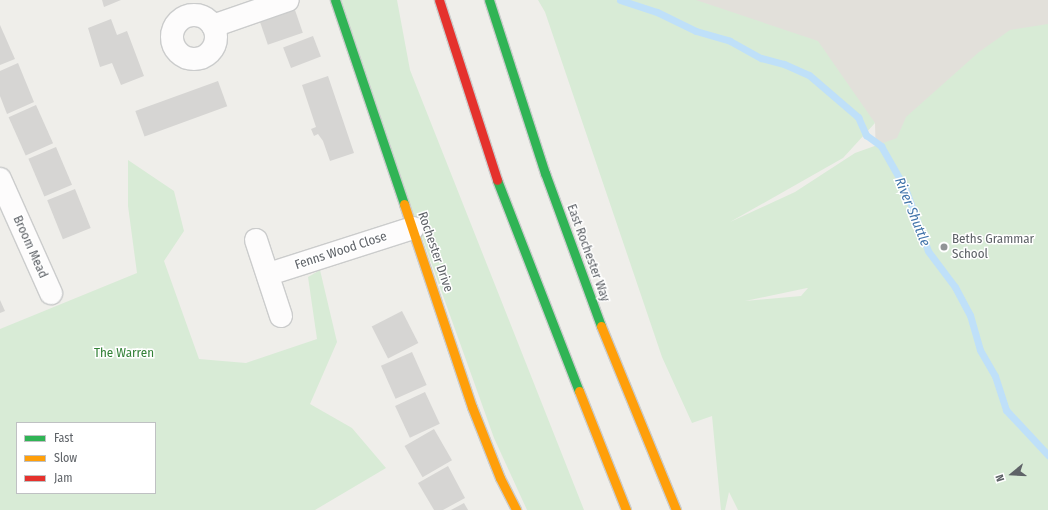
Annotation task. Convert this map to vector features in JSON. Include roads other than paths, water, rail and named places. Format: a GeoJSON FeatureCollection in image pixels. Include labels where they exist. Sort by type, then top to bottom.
{"type":"FeatureCollection","features":[{"type":"Feature","properties":{"kind":"main road","name":"Rochester Drive"},"geometry":{"type":"LineString","coordinates":[[335,0],[472,407],[500,478],[516,510]]}},
{"type":"Feature","properties":{"kind":"main road"},"geometry":{"type":"LineString","coordinates":[[439,0],[480,134],[518,238],[626,510]]}},
{"type":"Feature","properties":{"kind":"main road","name":"East Rochester Way"},"geometry":{"type":"LineString","coordinates":[[489,0],[544,172],[594,308],[676,510]]}},
{"type":"Feature","properties":{"kind":"street"},"geometry":{"type":"LineString","coordinates":[[213,26],[288,0]]}},
{"type":"Feature","properties":{"kind":"street","name":"Broom Mead"},"geometry":{"type":"LineString","coordinates":[[0,179],[51,293]]}},
{"type":"Feature","properties":{"kind":"street","name":"Fenns Wood Close"},"geometry":{"type":"LineString","coordinates":[[269,274],[413,228]]}},
{"type":"Feature","properties":{"kind":"street"},"geometry":{"type":"LineString","coordinates":[[256,240],[269,274],[281,316]]}},
{"type":"Feature","properties":{"kind":"waterway","name":"River Shuttle"},"geometry":{"type":"LineString","coordinates":[[620,0],[657,12],[696,31],[730,41],[761,58],[784,64],[809,75],[858,117],[866,135],[881,146],[905,188],[928,251],[955,287],[970,315],[980,350],[995,376],[1006,410],[1048,455]]}},
{"type":"Feature","properties":{"kind":"place","name":"Beths Grammar School"},"geometry":{"type":"Point","coordinates":[944,247]}},
{"type":"Feature","properties":{"kind":"park label","name":"The Warren"},"geometry":{"type":"Point","coordinates":[124,353]}}]}
